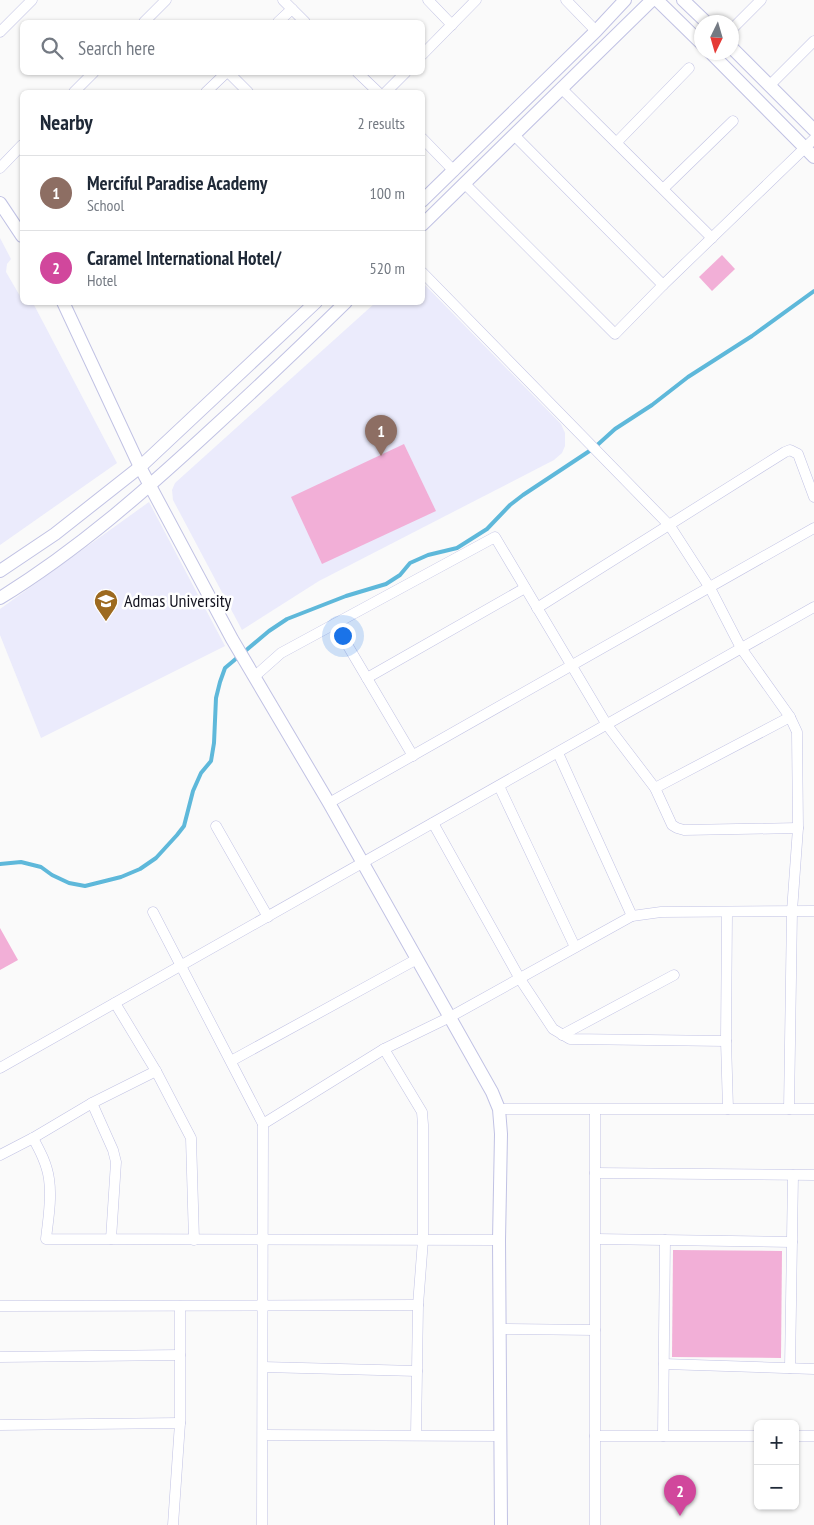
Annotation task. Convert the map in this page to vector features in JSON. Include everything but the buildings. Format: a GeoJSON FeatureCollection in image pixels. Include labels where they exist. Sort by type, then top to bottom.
{"type":"FeatureCollection","features":[{"type":"Feature","properties":{"kind":"street"},"geometry":{"type":"LineString","coordinates":[[0,32],[32,0]]}},
{"type":"Feature","properties":{"kind":"street"},"geometry":{"type":"LineString","coordinates":[[283,0],[303,20]]}},
{"type":"Feature","properties":{"kind":"street"},"geometry":{"type":"LineString","coordinates":[[428,0],[452,25]]}},
{"type":"Feature","properties":{"kind":"street"},"geometry":{"type":"LineString","coordinates":[[425,52],[476,0]]}},
{"type":"Feature","properties":{"kind":"street"},"geometry":{"type":"LineString","coordinates":[[566,0],[596,31]]}},
{"type":"Feature","properties":{"kind":"street"},"geometry":{"type":"LineString","coordinates":[[425,198],[596,31],[625,0]]}},
{"type":"Feature","properties":{"kind":"street"},"geometry":{"type":"LineString","coordinates":[[425,222],[652,0]]}},
{"type":"Feature","properties":{"kind":"street"},"geometry":{"type":"LineString","coordinates":[[657,0],[694,36]]}},
{"type":"Feature","properties":{"kind":"street"},"geometry":{"type":"LineString","coordinates":[[683,0],[699,15]]}},
{"type":"Feature","properties":{"kind":"street"},"geometry":{"type":"LineString","coordinates":[[739,22],[762,0]]}},
{"type":"Feature","properties":{"kind":"street"},"geometry":{"type":"LineString","coordinates":[[146,20],[163,1]]}},
{"type":"Feature","properties":{"kind":"street"},"geometry":{"type":"LineString","coordinates":[[280,20],[292,9]]}},
{"type":"Feature","properties":{"kind":"street"},"geometry":{"type":"LineString","coordinates":[[769,86],[814,41]]}},
{"type":"Feature","properties":{"kind":"street"},"geometry":{"type":"LineString","coordinates":[[739,55],[814,130]]}},
{"type":"Feature","properties":{"kind":"street"},"geometry":{"type":"LineString","coordinates":[[464,183],[615,334],[712,238],[811,148],[718,60]]}},
{"type":"Feature","properties":{"kind":"street"},"geometry":{"type":"LineString","coordinates":[[617,142],[689,68]]}},
{"type":"Feature","properties":{"kind":"street"},"geometry":{"type":"LineString","coordinates":[[76,90],[91,75]]}},
{"type":"Feature","properties":{"kind":"street"},"geometry":{"type":"LineString","coordinates":[[208,90],[225,75]]}},
{"type":"Feature","properties":{"kind":"street"},"geometry":{"type":"LineString","coordinates":[[231,75],[246,90]]}},
{"type":"Feature","properties":{"kind":"street"},"geometry":{"type":"LineString","coordinates":[[360,75],[376,90]]}},
{"type":"Feature","properties":{"kind":"street"},"geometry":{"type":"LineString","coordinates":[[388,90],[403,75]]}},
{"type":"Feature","properties":{"kind":"street"},"geometry":{"type":"LineString","coordinates":[[561,88],[664,188],[712,238]]}},
{"type":"Feature","properties":{"kind":"street"},"geometry":{"type":"LineString","coordinates":[[664,188],[734,120]]}},
{"type":"Feature","properties":{"kind":"street"},"geometry":{"type":"LineString","coordinates":[[514,135],[663,285]]}},
{"type":"Feature","properties":{"kind":"street"},"geometry":{"type":"LineString","coordinates":[[425,141],[454,171]]}},
{"type":"Feature","properties":{"kind":"street"},"geometry":{"type":"LineString","coordinates":[[0,168],[20,147]]}},
{"type":"Feature","properties":{"kind":"street"},"geometry":{"type":"LineString","coordinates":[[0,203],[20,233]]}},
{"type":"Feature","properties":{"kind":"street"},"geometry":{"type":"LineString","coordinates":[[425,275],[670,526],[710,588],[741,648],[790,717],[797,732],[798,828],[792,911],[789,1109]]}},
{"type":"Feature","properties":{"kind":"street"},"geometry":{"type":"LineString","coordinates":[[64,305],[140,467],[232,639],[329,803],[492,1092],[498,1109],[502,1134],[499,1240],[500,1525]]}},
{"type":"Feature","properties":{"kind":"street"},"geometry":{"type":"LineString","coordinates":[[0,571],[56,534],[140,467],[313,305]]}},
{"type":"Feature","properties":{"kind":"street"},"geometry":{"type":"LineString","coordinates":[[0,598],[68,553],[150,486],[300,348],[343,305]]}},
{"type":"Feature","properties":{"kind":"street"},"geometry":{"type":"LineString","coordinates":[[285,332],[300,348]]}},
{"type":"Feature","properties":{"kind":"street"},"geometry":{"type":"LineString","coordinates":[[537,608],[785,452],[790,450],[798,454],[814,497]]}},
{"type":"Feature","properties":{"kind":"street"},"geometry":{"type":"LineString","coordinates":[[329,803],[814,528]]}},
{"type":"Feature","properties":{"kind":"street"},"geometry":{"type":"LineString","coordinates":[[252,674],[281,653],[494,537],[607,725],[655,788],[672,824],[684,830],[798,828]]}},
{"type":"Feature","properties":{"kind":"street"},"geometry":{"type":"LineString","coordinates":[[367,678],[525,588]]}},
{"type":"Feature","properties":{"kind":"street"},"geometry":{"type":"LineString","coordinates":[[0,1068],[741,648],[813,610]]}},
{"type":"Feature","properties":{"kind":"street"},"geometry":{"type":"LineString","coordinates":[[335,624],[413,756]]}},
{"type":"Feature","properties":{"kind":"street"},"geometry":{"type":"LineString","coordinates":[[655,788],[790,717]]}},
{"type":"Feature","properties":{"kind":"street"},"geometry":{"type":"LineString","coordinates":[[558,753],[632,916]]}},
{"type":"Feature","properties":{"kind":"street"},"geometry":{"type":"LineString","coordinates":[[499,786],[575,947]]}},
{"type":"Feature","properties":{"kind":"street"},"geometry":{"type":"LineString","coordinates":[[433,824],[520,979],[553,1029],[570,1039],[726,1041]]}},
{"type":"Feature","properties":{"kind":"street"},"geometry":{"type":"LineString","coordinates":[[216,826],[268,917]]}},
{"type":"Feature","properties":{"kind":"street"},"geometry":{"type":"LineString","coordinates":[[264,1124],[384,1049],[450,1017],[632,916],[661,912],[814,911]]}},
{"type":"Feature","properties":{"kind":"street"},"geometry":{"type":"LineString","coordinates":[[153,912],[264,1124],[262,1525]]}},
{"type":"Feature","properties":{"kind":"street"},"geometry":{"type":"LineString","coordinates":[[727,912],[726,1041],[728,1109]]}},
{"type":"Feature","properties":{"kind":"street"},"geometry":{"type":"LineString","coordinates":[[231,1061],[417,959]]}},
{"type":"Feature","properties":{"kind":"street"},"geometry":{"type":"LineString","coordinates":[[562,1034],[674,975]]}},
{"type":"Feature","properties":{"kind":"street"},"geometry":{"type":"LineString","coordinates":[[115,1003],[156,1071],[191,1138],[194,1240]]}},
{"type":"Feature","properties":{"kind":"street"},"geometry":{"type":"LineString","coordinates":[[384,1049],[422,1112],[424,1151],[423,1240],[418,1305],[416,1435]]}},
{"type":"Feature","properties":{"kind":"street"},"geometry":{"type":"LineString","coordinates":[[0,1155],[92,1103],[156,1071]]}},
{"type":"Feature","properties":{"kind":"street"},"geometry":{"type":"LineString","coordinates":[[92,1103],[113,1150],[116,1162],[111,1239]]}},
{"type":"Feature","properties":{"kind":"street"},"geometry":{"type":"LineString","coordinates":[[498,1109],[814,1109]]}},
{"type":"Feature","properties":{"kind":"street"},"geometry":{"type":"LineString","coordinates":[[595,1110],[596,1525]]}},
{"type":"Feature","properties":{"kind":"street"},"geometry":{"type":"LineString","coordinates":[[33,1138],[44,1160],[49,1179],[50,1197],[46,1239],[499,1240]]}},
{"type":"Feature","properties":{"kind":"street"},"geometry":{"type":"LineString","coordinates":[[595,1173],[814,1175]]}},
{"type":"Feature","properties":{"kind":"street"},"geometry":{"type":"LineString","coordinates":[[790,1368],[793,1175]]}},
{"type":"Feature","properties":{"kind":"street"},"geometry":{"type":"LineString","coordinates":[[596,1239],[792,1242]]}},
{"type":"Feature","properties":{"kind":"street"},"geometry":{"type":"LineString","coordinates":[[663,1436],[665,1240]]}},
{"type":"Feature","properties":{"kind":"street"},"geometry":{"type":"LineString","coordinates":[[0,1306],[418,1305]]}},
{"type":"Feature","properties":{"kind":"street"},"geometry":{"type":"LineString","coordinates":[[172,1525],[180,1423],[180,1306]]}},
{"type":"Feature","properties":{"kind":"street"},"geometry":{"type":"LineString","coordinates":[[500,1329],[595,1330]]}},
{"type":"Feature","properties":{"kind":"street"},"geometry":{"type":"LineString","coordinates":[[0,1358],[180,1355]]}},
{"type":"Feature","properties":{"kind":"street"},"geometry":{"type":"LineString","coordinates":[[664,1364],[814,1369]]}},
{"type":"Feature","properties":{"kind":"street"},"geometry":{"type":"LineString","coordinates":[[263,1367],[417,1371]]}},
{"type":"Feature","properties":{"kind":"street"},"geometry":{"type":"LineString","coordinates":[[0,1425],[180,1423]]}},
{"type":"Feature","properties":{"kind":"street"},"geometry":{"type":"LineString","coordinates":[[263,1435],[499,1436]]}},
{"type":"Feature","properties":{"kind":"street"},"geometry":{"type":"LineString","coordinates":[[595,1436],[754,1436]]}},
{"type":"Feature","properties":{"kind":"street"},"geometry":{"type":"LineString","coordinates":[[799,1436],[814,1436]]}},
{"type":"Feature","properties":{"kind":"shaded area"},"geometry":{"type":"Polygon","coordinates":[[[0,238],[11,259],[7,264],[6,272],[20,296],[20,305],[34,305],[117,463],[0,545],[0,238]]]}},
{"type":"Feature","properties":{"kind":"shaded area"},"geometry":{"type":"Polygon","coordinates":[[[722,255],[735,269],[712,291],[699,277],[722,255]]]}},
{"type":"Feature","properties":{"kind":"shaded area"},"geometry":{"type":"Polygon","coordinates":[[[425,285],[561,424],[565,433],[565,446],[562,453],[554,460],[319,581],[242,630],[173,500],[172,490],[175,483],[373,305],[425,305],[425,285]]]}},
{"type":"Feature","properties":{"kind":"shaded area"},"geometry":{"type":"Polygon","coordinates":[[[404,444],[436,511],[322,564],[291,497],[404,444]]]}},
{"type":"Feature","properties":{"kind":"shaded area","name":"Admas University"},"geometry":{"type":"Polygon","coordinates":[[[149,502],[225,646],[41,738],[0,635],[0,609],[149,502]]]}},
{"type":"Feature","properties":{"kind":"shaded area"},"geometry":{"type":"Polygon","coordinates":[[[0,928],[18,960],[0,970],[0,928]]]}},
{"type":"Feature","properties":{"kind":"shaded area"},"geometry":{"type":"Polygon","coordinates":[[[673,1250],[782,1251],[781,1358],[672,1357],[673,1250]]]}},
{"type":"Feature","properties":{"kind":"waterway"},"geometry":{"type":"LineString","coordinates":[[0,864],[21,862],[41,867],[69,883],[85,886],[121,877],[140,869],[156,858],[184,826],[193,791],[201,773],[211,761],[214,743],[216,698],[225,668],[269,631],[287,619],[346,596],[386,584],[400,575],[410,563],[428,555],[457,548],[487,529],[510,505],[523,495],[594,448],[615,429],[652,405],[688,377],[752,336],[814,291]]}},
{"type":"Feature","properties":{"kind":"place","name":"Merciful Paradise Academy"},"geometry":{"type":"Point","coordinates":[381,456]}},
{"type":"Feature","properties":{"kind":"place","name":"Admas University"},"geometry":{"type":"Point","coordinates":[106,622]}},
{"type":"Feature","properties":{"kind":"place","name":"Caramel International Hotel/"},"geometry":{"type":"Point","coordinates":[680,1516]}}]}
